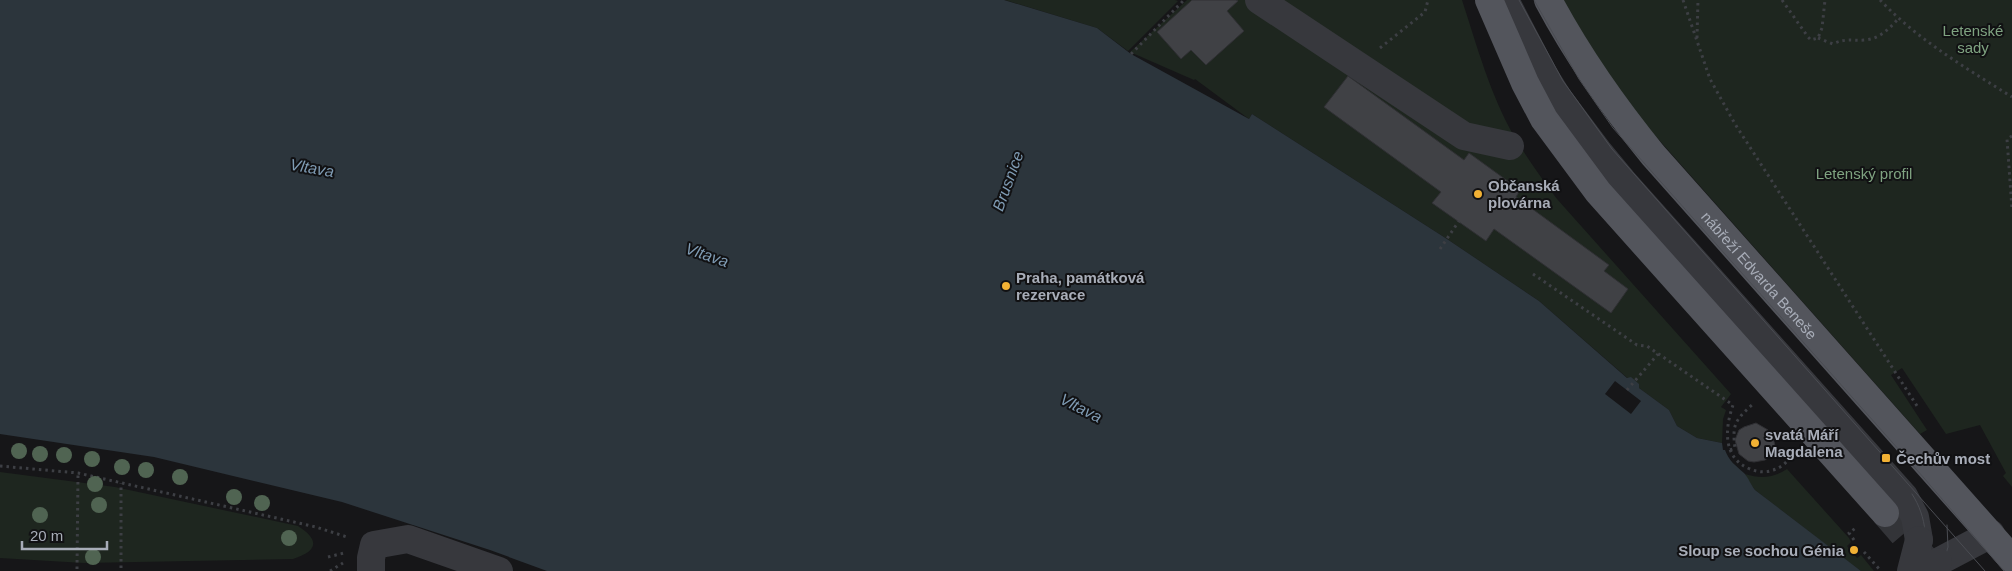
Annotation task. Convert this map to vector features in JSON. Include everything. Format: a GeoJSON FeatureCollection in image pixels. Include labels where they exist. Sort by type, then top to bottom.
{"type":"FeatureCollection","features":[{"type":"Feature","properties":{"kind":"main road"},"geometry":{"type":"LineString","coordinates":[[1489,0],[1525,83],[1544,119],[1588,179],[1885,513]]}},
{"type":"Feature","properties":{"kind":"main road","name":"nábřeží Edvarda Beneše"},"geometry":{"type":"LineString","coordinates":[[1548,0],[1591,73],[1619,113],[1653,155],[2012,559]]}},
{"type":"Feature","properties":{"kind":"street"},"geometry":{"type":"LineString","coordinates":[[1259,0],[1464,136],[1510,146]]}},
{"type":"Feature","properties":{"kind":"street"},"geometry":{"type":"LineString","coordinates":[[1505,0],[1544,75],[1584,132],[1622,180],[1904,496],[1915,516],[1919,540],[1911,571]]}},
{"type":"Feature","properties":{"kind":"street"},"geometry":{"type":"LineString","coordinates":[[1932,567],[1991,534]]}},
{"type":"Feature","properties":{"kind":"street"},"geometry":{"type":"LineString","coordinates":[[1965,571],[1991,534]]}},
{"type":"Feature","properties":{"kind":"street"},"geometry":{"type":"LineString","coordinates":[[372,558],[408,539],[499,571]]}},
{"type":"Feature","properties":{"kind":"path"},"geometry":{"type":"LineString","coordinates":[[1131,54],[1184,0]]}},
{"type":"Feature","properties":{"kind":"path"},"geometry":{"type":"LineString","coordinates":[[1358,66],[1425,12],[1428,0]]}},
{"type":"Feature","properties":{"kind":"path"},"geometry":{"type":"LineString","coordinates":[[1683,0],[1710,79],[1734,124],[1924,416]]}},
{"type":"Feature","properties":{"kind":"path"},"geometry":{"type":"LineString","coordinates":[[1696,41],[1698,0]]}},
{"type":"Feature","properties":{"kind":"path"},"geometry":{"type":"LineString","coordinates":[[1782,0],[1811,40],[1818,38],[1833,44],[1841,40],[1865,40],[1876,37],[1888,30],[1898,19]]}},
{"type":"Feature","properties":{"kind":"path"},"geometry":{"type":"LineString","coordinates":[[1818,38],[1822,28],[1825,0]]}},
{"type":"Feature","properties":{"kind":"path"},"geometry":{"type":"LineString","coordinates":[[1880,0],[1898,19],[1953,60],[2012,97]]}},
{"type":"Feature","properties":{"kind":"path"},"geometry":{"type":"LineString","coordinates":[[2012,136],[2007,139],[2012,209]]}},
{"type":"Feature","properties":{"kind":"path"},"geometry":{"type":"LineString","coordinates":[[1440,248],[1459,221]]}},
{"type":"Feature","properties":{"kind":"path"},"geometry":{"type":"LineString","coordinates":[[1533,274],[1637,345],[1647,346],[1733,405],[1727,429],[1730,450],[1738,461],[1748,468],[1764,472],[1773,470],[1782,466],[1795,454]]}},
{"type":"Feature","properties":{"kind":"path"},"geometry":{"type":"LineString","coordinates":[[1627,390],[1658,354]]}},
{"type":"Feature","properties":{"kind":"path"},"geometry":{"type":"LineString","coordinates":[[1730,450],[1735,448],[1734,427],[1738,418],[1752,405]]}},
{"type":"Feature","properties":{"kind":"path"},"geometry":{"type":"LineString","coordinates":[[0,466],[78,474],[316,527],[372,558]]}},
{"type":"Feature","properties":{"kind":"path"},"geometry":{"type":"LineString","coordinates":[[77,569],[78,474]]}},
{"type":"Feature","properties":{"kind":"path"},"geometry":{"type":"LineString","coordinates":[[121,483],[121,568]]}},
{"type":"Feature","properties":{"kind":"path"},"geometry":{"type":"LineString","coordinates":[[1854,540],[1849,534],[1857,527]]}},
{"type":"Feature","properties":{"kind":"path"},"geometry":{"type":"LineString","coordinates":[[1864,552],[1881,571]]}},
{"type":"Feature","properties":{"kind":"green space"},"geometry":{"type":"Polygon","coordinates":[[[1005,0],[1178,1],[1128,51],[1097,28],[1005,0]]]}},
{"type":"Feature","properties":{"kind":"green space"},"geometry":{"type":"Polygon","coordinates":[[[1187,0],[1192,0],[1157,32],[1181,59],[1191,50],[1206,65],[1244,31],[1227,11],[1237,2],[1236,0],[1462,0],[1498,104],[1514,136],[1535,168],[1557,199],[1731,394],[1721,407],[1726,410],[1723,419],[1722,443],[1697,438],[1677,426],[1669,410],[1639,388],[1539,301],[1447,239],[1252,114],[1249,119],[1195,79],[1130,52],[1187,0]]]}},
{"type":"Feature","properties":{"kind":"green space","name":"Letenský profil"},"geometry":{"type":"Polygon","coordinates":[[[1561,0],[2012,0],[2012,487],[2003,476],[2006,473],[1980,425],[1946,434],[1902,368],[1891,375],[1927,430],[1920,434],[1637,115],[1605,71],[1561,0]]]}},
{"type":"Feature","properties":{"kind":"green space"},"geometry":{"type":"Polygon","coordinates":[[[1787,469],[1849,538],[1851,542],[1847,546],[1857,558],[1861,555],[1874,571],[1861,571],[1846,560],[1755,490],[1745,474],[1767,477],[1787,469]]]}},
{"type":"Feature","properties":{"kind":"green space"},"geometry":{"type":"Polygon","coordinates":[[[0,472],[115,487],[298,526],[310,536],[313,540],[313,545],[307,552],[293,559],[84,563],[0,558],[0,472]]]}},
{"type":"Feature","properties":{"kind":"water"},"geometry":{"type":"Polygon","coordinates":[[[0,0],[1004,0],[1097,28],[1131,54],[1249,119],[1252,114],[1447,239],[1539,301],[1627,378],[1631,377],[1639,384],[1639,388],[1669,410],[1677,426],[1697,438],[1722,443],[1723,450],[1725,450],[1730,460],[1745,475],[1755,490],[1861,571],[547,571],[490,550],[342,502],[154,457],[0,434],[0,0]]]}},
{"type":"Feature","properties":{"kind":"pier"},"geometry":{"type":"Polygon","coordinates":[[[1615,381],[1641,401],[1631,414],[1605,394],[1615,381]]]}},
{"type":"Feature","properties":{"kind":"building"},"geometry":{"type":"Polygon","coordinates":[[[1192,0],[1238,1],[1227,11],[1244,31],[1206,65],[1191,50],[1181,59],[1157,32],[1192,0]]]}},
{"type":"Feature","properties":{"kind":"building","name":"Občanská plovárna"},"geometry":{"type":"Polygon","coordinates":[[[1348,76],[1464,160],[1469,153],[1520,190],[1516,197],[1609,265],[1604,271],[1628,289],[1611,313],[1494,229],[1486,241],[1432,203],[1441,192],[1324,107],[1348,76]]]}},
{"type":"Feature","properties":{"kind":"building","name":"svatá Máří Magdalena"},"geometry":{"type":"Polygon","coordinates":[[[1756,423],[1768,430],[1773,437],[1775,446],[1773,453],[1769,457],[1765,460],[1754,462],[1748,461],[1739,454],[1735,440],[1739,430],[1756,423]]]}},
{"type":"Feature","properties":{"kind":"tunnel"},"geometry":{"type":"LineString","coordinates":[[1885,513],[1928,563]]}},
{"type":"Feature","properties":{"kind":"tram line"},"geometry":{"type":"LineString","coordinates":[[1519,0],[1563,81],[1612,149],[1985,571]]}},
{"type":"Feature","properties":{"kind":"tram line"},"geometry":{"type":"LineString","coordinates":[[1534,0],[1579,79],[1613,128],[1924,478],[2004,571]]}},
{"type":"Feature","properties":{"kind":"tram line"},"geometry":{"type":"LineString","coordinates":[[1912,494],[1924,522],[1926,541],[1921,571]]}},
{"type":"Feature","properties":{"kind":"tram line"},"geometry":{"type":"LineString","coordinates":[[1941,571],[1948,547],[1947,525]]}},
{"type":"Feature","properties":{"kind":"place","name":"Občanská plovárna"},"geometry":{"type":"Point","coordinates":[1478,194]}},
{"type":"Feature","properties":{"kind":"place","name":"Praha, památková rezervace"},"geometry":{"type":"Point","coordinates":[1006,286]}},
{"type":"Feature","properties":{"kind":"place","name":"svatá Máří Magdalena"},"geometry":{"type":"Point","coordinates":[1755,443]}},
{"type":"Feature","properties":{"kind":"place","name":"Čechův most"},"geometry":{"type":"Point","coordinates":[1886,458]}},
{"type":"Feature","properties":{"kind":"place","name":"Sloup se sochou Génia"},"geometry":{"type":"Point","coordinates":[1854,550]}},
{"type":"Feature","properties":{"kind":"park label","name":"Letenské sady"},"geometry":{"type":"Point","coordinates":[1973,38]}},
{"type":"Feature","properties":{"kind":"water label","name":"Vltava"},"geometry":{"type":"Point","coordinates":[312,168]}},
{"type":"Feature","properties":{"kind":"water label","name":"Brusnice"},"geometry":{"type":"Point","coordinates":[1008,181]}},
{"type":"Feature","properties":{"kind":"water label","name":"Vltava"},"geometry":{"type":"Point","coordinates":[707,255]}},
{"type":"Feature","properties":{"kind":"water label","name":"Vltava"},"geometry":{"type":"Point","coordinates":[1081,408]}}]}
